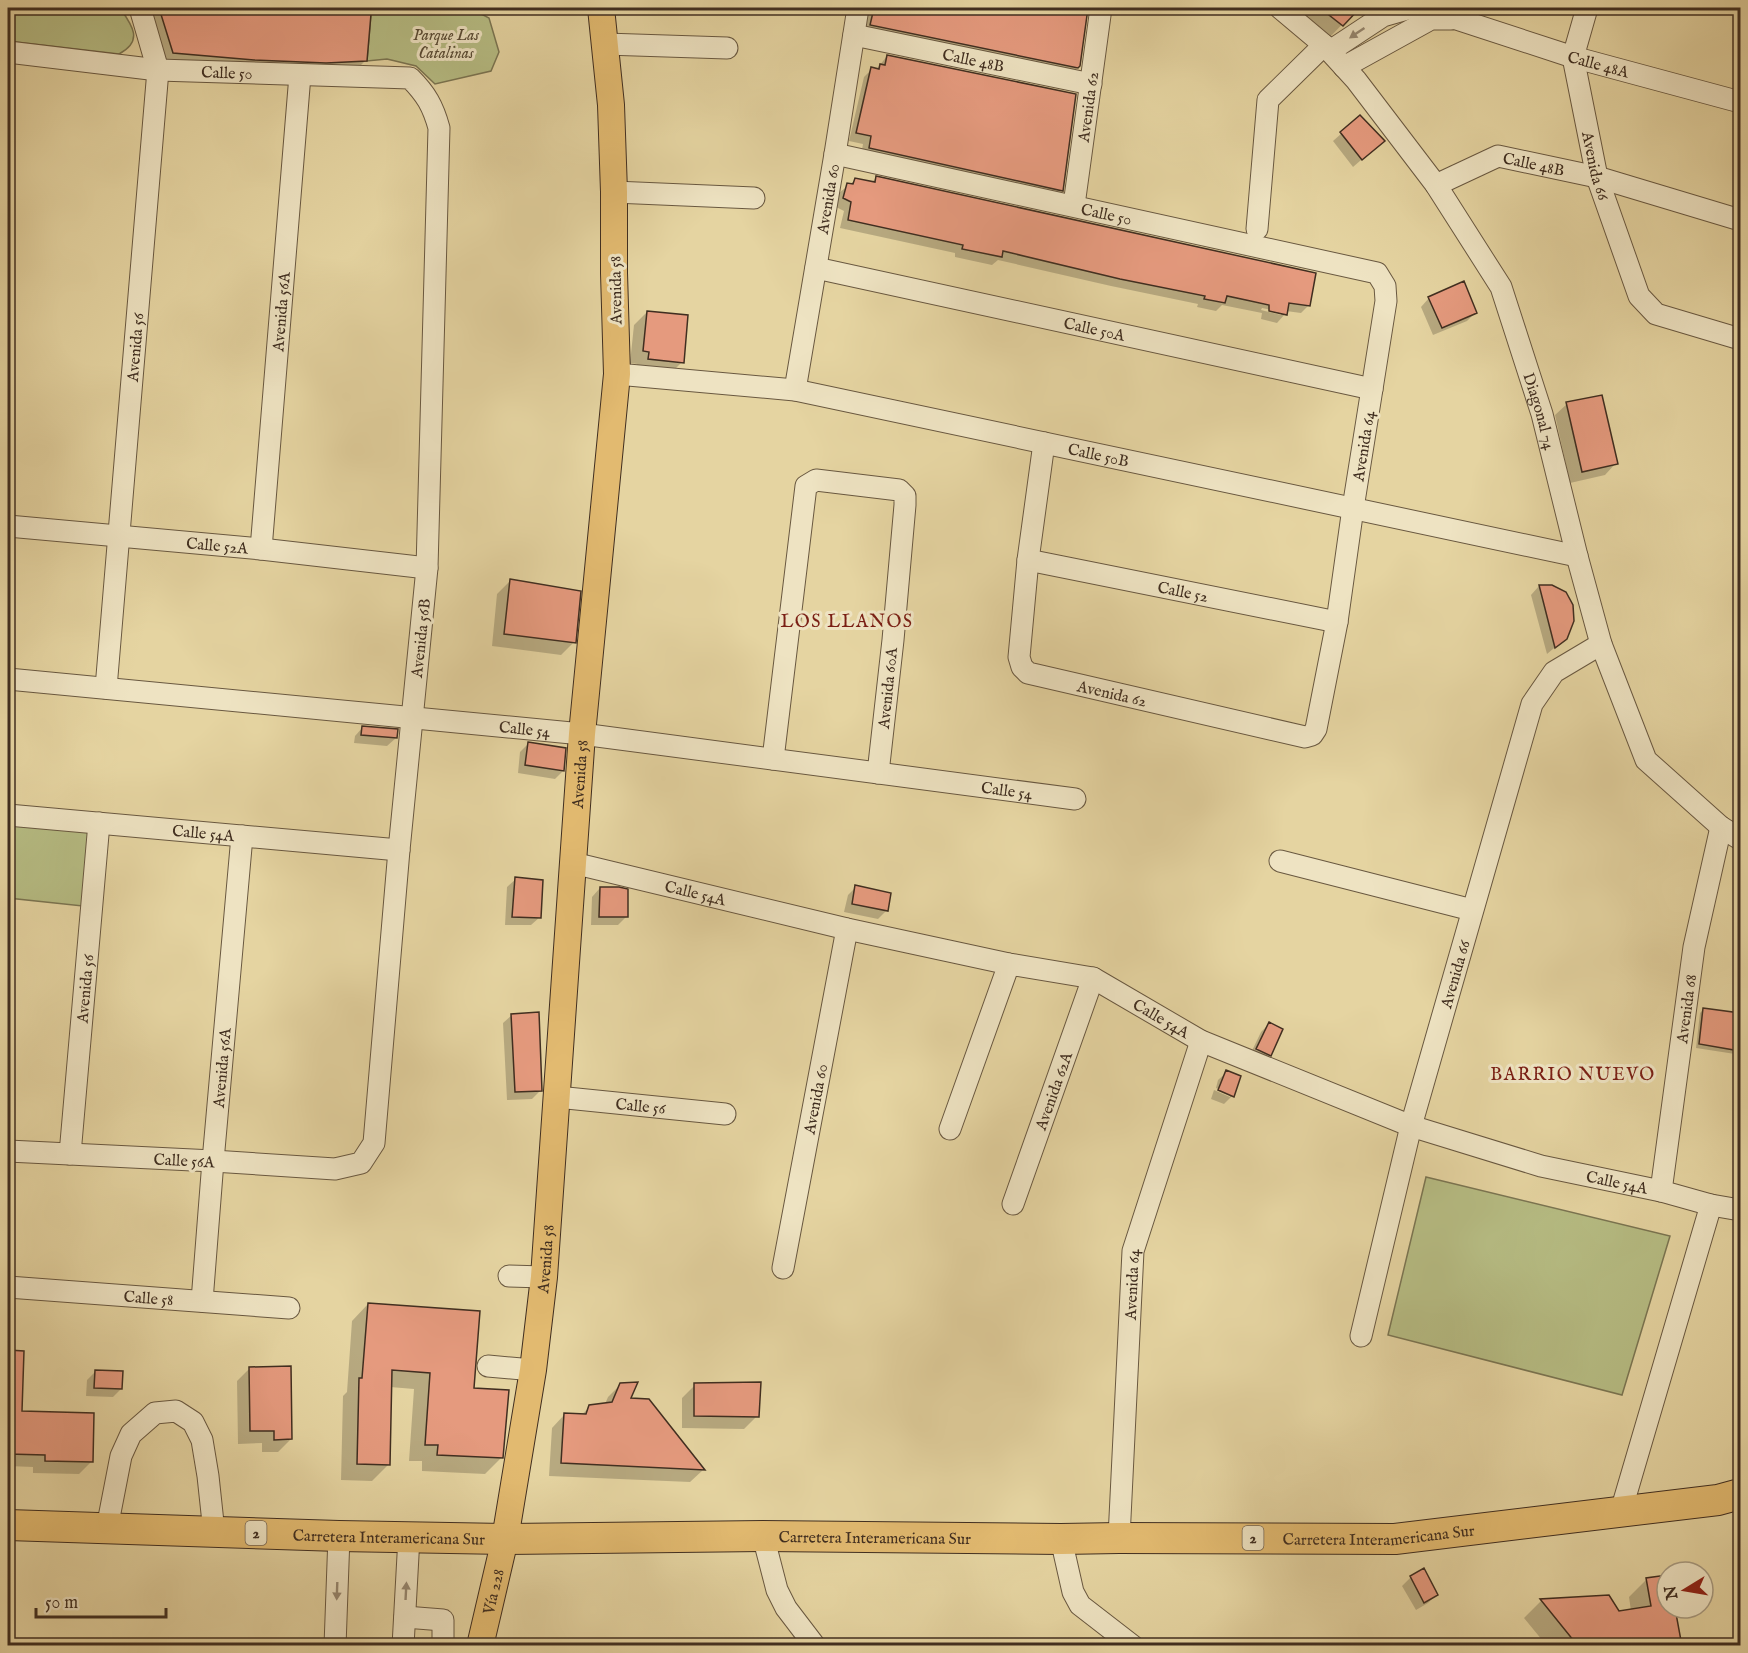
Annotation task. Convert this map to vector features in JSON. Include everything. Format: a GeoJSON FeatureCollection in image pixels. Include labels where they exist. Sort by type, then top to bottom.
{"type":"FeatureCollection","features":[{"type":"Feature","properties":{"kind":"highway","name":"Carretera Interamericana Sur"},"geometry":{"type":"LineString","coordinates":[[8,1526],[505,1539],[763,1536],[1395,1539],[1718,1500],[1740,1494]]}},
{"type":"Feature","properties":{"kind":"main road","name":"Avenida 58"},"geometry":{"type":"LineString","coordinates":[[505,1539],[533,1370],[544,1277],[582,734],[617,374],[611,105],[601,8]]}},
{"type":"Feature","properties":{"kind":"main road","name":"Vía 228"},"geometry":{"type":"LineString","coordinates":[[480,1646],[505,1539]]}},
{"type":"Feature","properties":{"kind":"street","name":"Avenida 56"},"geometry":{"type":"LineString","coordinates":[[106,688],[158,70],[140,8]]}},
{"type":"Feature","properties":{"kind":"street","name":"Avenida 60"},"geometry":{"type":"LineString","coordinates":[[795,390],[858,8]]}},
{"type":"Feature","properties":{"kind":"street","name":"Avenida 62"},"geometry":{"type":"LineString","coordinates":[[1074,205],[1101,8]]}},
{"type":"Feature","properties":{"kind":"street","name":"Diagonal 74"},"geometry":{"type":"LineString","coordinates":[[1280,8],[1356,80],[1436,185],[1502,286],[1542,414],[1576,556],[1601,645],[1646,760],[1721,827],[1740,839]]}},
{"type":"Feature","properties":{"kind":"street"},"geometry":{"type":"LineString","coordinates":[[1257,229],[1268,100],[1383,16],[1411,8]]}},
{"type":"Feature","properties":{"kind":"street","name":"Calle 48A"},"geometry":{"type":"LineString","coordinates":[[1423,8],[1459,13],[1573,57],[1740,102]]}},
{"type":"Feature","properties":{"kind":"street","name":"Avenida 66"},"geometry":{"type":"LineString","coordinates":[[1587,8],[1573,57],[1597,177],[1639,296],[1656,314],[1740,339]]}},
{"type":"Feature","properties":{"kind":"street","name":"Calle 48A"},"geometry":{"type":"LineString","coordinates":[[1332,55],[1431,19],[1459,13]]}},
{"type":"Feature","properties":{"kind":"street","name":"Calle 48B"},"geometry":{"type":"LineString","coordinates":[[854,35],[1091,84]]}},
{"type":"Feature","properties":{"kind":"street"},"geometry":{"type":"LineString","coordinates":[[605,44],[727,48]]}},
{"type":"Feature","properties":{"kind":"street","name":"Calle 50"},"geometry":{"type":"LineString","coordinates":[[8,52],[158,70],[410,78],[423,91],[434,109]]}},
{"type":"Feature","properties":{"kind":"street","name":"Avenida 56A"},"geometry":{"type":"LineString","coordinates":[[261,549],[300,75]]}},
{"type":"Feature","properties":{"kind":"street","name":"Avenida 56B"},"geometry":{"type":"LineString","coordinates":[[360,1163],[374,1143],[399,850],[427,568],[440,128],[434,109]]}},
{"type":"Feature","properties":{"kind":"street","name":"Calle 50"},"geometry":{"type":"LineString","coordinates":[[835,154],[1377,273]]}},
{"type":"Feature","properties":{"kind":"street","name":"Calle 48B"},"geometry":{"type":"LineString","coordinates":[[1436,185],[1498,156],[1597,177],[1740,220]]}},
{"type":"Feature","properties":{"kind":"street"},"geometry":{"type":"LineString","coordinates":[[614,192],[754,198]]}},
{"type":"Feature","properties":{"kind":"street","name":"Calle 50A"},"geometry":{"type":"LineString","coordinates":[[816,268],[1372,389]]}},
{"type":"Feature","properties":{"kind":"street","name":"Avenida 64"},"geometry":{"type":"LineString","coordinates":[[1337,622],[1386,301],[1385,286],[1377,273]]}},
{"type":"Feature","properties":{"kind":"street","name":"Calle 50B"},"geometry":{"type":"LineString","coordinates":[[617,374],[795,390],[1576,556]]}},
{"type":"Feature","properties":{"kind":"street","name":"Avenida 62"},"geometry":{"type":"LineString","coordinates":[[1044,442],[1018,657],[1022,668],[1028,673],[1305,737],[1312,735],[1316,729],[1337,622]]}},
{"type":"Feature","properties":{"kind":"street","name":"Avenida 60A"},"geometry":{"type":"LineString","coordinates":[[773,759],[806,486],[816,480],[899,490],[905,496],[893,640],[878,773]]}},
{"type":"Feature","properties":{"kind":"street","name":"Calle 52A"},"geometry":{"type":"LineString","coordinates":[[8,526],[261,549],[427,568]]}},
{"type":"Feature","properties":{"kind":"street","name":"Calle 52"},"geometry":{"type":"LineString","coordinates":[[1028,560],[1337,622]]}},
{"type":"Feature","properties":{"kind":"street","name":"Avenida 66"},"geometry":{"type":"LineString","coordinates":[[1361,1336],[1411,1126],[1532,704],[1554,672],[1601,645]]}},
{"type":"Feature","properties":{"kind":"street","name":"Calle 54"},"geometry":{"type":"LineString","coordinates":[[8,679],[582,734],[1075,799]]}},
{"type":"Feature","properties":{"kind":"street","name":"Calle 54A"},"geometry":{"type":"LineString","coordinates":[[8,815],[399,850]]}},
{"type":"Feature","properties":{"kind":"street","name":"Avenida 56"},"geometry":{"type":"LineString","coordinates":[[70,1154],[99,823]]}},
{"type":"Feature","properties":{"kind":"street","name":"Avenida 68"},"geometry":{"type":"LineString","coordinates":[[1661,1191],[1694,947],[1721,827]]}},
{"type":"Feature","properties":{"kind":"street","name":"Avenida 56A"},"geometry":{"type":"LineString","coordinates":[[202,1301],[242,836]]}},
{"type":"Feature","properties":{"kind":"street"},"geometry":{"type":"LineString","coordinates":[[1281,861],[1472,910]]}},
{"type":"Feature","properties":{"kind":"street","name":"Calle 54A"},"geometry":{"type":"LineString","coordinates":[[573,863],[847,929],[1009,964],[1093,978],[1201,1041],[1411,1126],[1540,1166],[1740,1210]]}},
{"type":"Feature","properties":{"kind":"street","name":"Avenida 60"},"geometry":{"type":"LineString","coordinates":[[783,1268],[847,929]]}},
{"type":"Feature","properties":{"kind":"street"},"geometry":{"type":"LineString","coordinates":[[950,1129],[1009,964]]}},
{"type":"Feature","properties":{"kind":"street","name":"Avenida 62A"},"geometry":{"type":"LineString","coordinates":[[1013,1204],[1093,978]]}},
{"type":"Feature","properties":{"kind":"street","name":"Avenida 64"},"geometry":{"type":"LineString","coordinates":[[1119,1538],[1132,1251],[1201,1041]]}},
{"type":"Feature","properties":{"kind":"street","name":"Calle 56"},"geometry":{"type":"LineString","coordinates":[[557,1097],[725,1114]]}},
{"type":"Feature","properties":{"kind":"street","name":"Calle 56A"},"geometry":{"type":"LineString","coordinates":[[8,1151],[335,1169],[360,1163]]}},
{"type":"Feature","properties":{"kind":"street"},"geometry":{"type":"LineString","coordinates":[[1621,1511],[1711,1205]]}},
{"type":"Feature","properties":{"kind":"street"},"geometry":{"type":"LineString","coordinates":[[509,1276],[544,1277]]}},
{"type":"Feature","properties":{"kind":"street","name":"Calle 58"},"geometry":{"type":"LineString","coordinates":[[8,1287],[289,1308]]}},
{"type":"Feature","properties":{"kind":"street"},"geometry":{"type":"LineString","coordinates":[[488,1366],[533,1370]]}},
{"type":"Feature","properties":{"kind":"street"},"geometry":{"type":"LineString","coordinates":[[107,1528],[121,1456],[131,1434],[155,1413],[176,1411],[193,1422],[202,1440],[214,1532]]}},
{"type":"Feature","properties":{"kind":"street"},"geometry":{"type":"LineString","coordinates":[[335,1646],[339,1536]]}},
{"type":"Feature","properties":{"kind":"street"},"geometry":{"type":"LineString","coordinates":[[763,1536],[777,1590],[786,1608],[815,1646]]}},
{"type":"Feature","properties":{"kind":"street"},"geometry":{"type":"LineString","coordinates":[[404,1646],[409,1537]]}},
{"type":"Feature","properties":{"kind":"street"},"geometry":{"type":"LineString","coordinates":[[1061,1539],[1073,1592],[1080,1605],[1133,1646]]}},
{"type":"Feature","properties":{"kind":"street"},"geometry":{"type":"LineString","coordinates":[[405,1617],[444,1620],[443,1646]]}},
{"type":"Feature","properties":{"kind":"green space"},"geometry":{"type":"Polygon","coordinates":[[[8,8],[120,8],[132,27],[133,38],[127,49],[119,54],[8,41],[8,8]]]}},
{"type":"Feature","properties":{"kind":"green space","name":"Parque Las Catalinas"},"geometry":{"type":"Polygon","coordinates":[[[304,8],[470,8],[489,18],[499,52],[491,71],[435,84],[416,66],[387,59],[367,61],[371,14],[304,8]]]}},
{"type":"Feature","properties":{"kind":"green space"},"geometry":{"type":"Polygon","coordinates":[[[8,815],[99,823],[92,907],[8,898],[8,815]]]}},
{"type":"Feature","properties":{"kind":"green space"},"geometry":{"type":"Polygon","coordinates":[[[1426,1177],[1670,1236],[1622,1395],[1388,1335],[1426,1177]]]}},
{"type":"Feature","properties":{"kind":"building"},"geometry":{"type":"Polygon","coordinates":[[[159,8],[304,8],[371,14],[367,61],[326,63],[173,53],[159,8]]]}},
{"type":"Feature","properties":{"kind":"building"},"geometry":{"type":"Polygon","coordinates":[[[874,8],[1088,8],[1080,66],[1078,68],[870,25],[874,8]]]}},
{"type":"Feature","properties":{"kind":"building"},"geometry":{"type":"Polygon","coordinates":[[[1320,8],[1360,8],[1343,26],[1320,8]]]}},
{"type":"Feature","properties":{"kind":"building"},"geometry":{"type":"Polygon","coordinates":[[[887,55],[1076,94],[1063,191],[869,148],[871,136],[856,133],[871,67],[879,69],[880,64],[885,65],[887,55]]]}},
{"type":"Feature","properties":{"kind":"building"},"geometry":{"type":"Polygon","coordinates":[[[1360,115],[1385,141],[1362,160],[1340,132],[1360,115]]]}},
{"type":"Feature","properties":{"kind":"building"},"geometry":{"type":"Polygon","coordinates":[[[876,176],[1316,273],[1310,306],[1289,303],[1287,315],[1269,311],[1269,305],[1246,300],[1227,296],[1225,303],[1204,299],[1205,296],[1120,279],[1003,251],[1002,257],[962,249],[963,245],[848,220],[851,202],[843,198],[847,183],[853,184],[855,178],[875,182],[876,176]]]}},
{"type":"Feature","properties":{"kind":"building"},"geometry":{"type":"Polygon","coordinates":[[[1464,281],[1477,313],[1442,328],[1428,297],[1464,281]]]}},
{"type":"Feature","properties":{"kind":"building"},"geometry":{"type":"Polygon","coordinates":[[[647,311],[688,315],[684,363],[648,359],[649,352],[643,351],[647,311]]]}},
{"type":"Feature","properties":{"kind":"building"},"geometry":{"type":"Polygon","coordinates":[[[1602,395],[1618,464],[1582,472],[1566,402],[1602,395]]]}},
{"type":"Feature","properties":{"kind":"building"},"geometry":{"type":"Polygon","coordinates":[[[510,579],[581,591],[576,643],[504,634],[510,579]]]}},
{"type":"Feature","properties":{"kind":"building"},"geometry":{"type":"Polygon","coordinates":[[[1539,585],[1552,585],[1566,592],[1573,605],[1574,621],[1567,639],[1555,648],[1539,585]]]}},
{"type":"Feature","properties":{"kind":"building"},"geometry":{"type":"Polygon","coordinates":[[[362,726],[398,729],[397,738],[361,735],[362,726]]]}},
{"type":"Feature","properties":{"kind":"building"},"geometry":{"type":"Polygon","coordinates":[[[528,742],[566,748],[564,771],[525,765],[528,742]]]}},
{"type":"Feature","properties":{"kind":"building"},"geometry":{"type":"Polygon","coordinates":[[[515,877],[543,880],[541,918],[512,917],[515,877]]]}},
{"type":"Feature","properties":{"kind":"building"},"geometry":{"type":"Polygon","coordinates":[[[855,885],[891,893],[888,911],[852,904],[855,885]]]}},
{"type":"Feature","properties":{"kind":"building"},"geometry":{"type":"Polygon","coordinates":[[[600,887],[628,889],[628,917],[599,917],[600,887]]]}},
{"type":"Feature","properties":{"kind":"building"},"geometry":{"type":"Polygon","coordinates":[[[1703,1008],[1740,1013],[1740,1051],[1699,1044],[1703,1008]]]}},
{"type":"Feature","properties":{"kind":"building"},"geometry":{"type":"Polygon","coordinates":[[[539,1012],[542,1091],[515,1092],[511,1014],[539,1012]]]}},
{"type":"Feature","properties":{"kind":"building"},"geometry":{"type":"Polygon","coordinates":[[[1269,1022],[1283,1029],[1271,1056],[1256,1049],[1269,1022]]]}},
{"type":"Feature","properties":{"kind":"building"},"geometry":{"type":"Polygon","coordinates":[[[1226,1070],[1241,1076],[1234,1097],[1218,1090],[1226,1070]]]}},
{"type":"Feature","properties":{"kind":"building"},"geometry":{"type":"Polygon","coordinates":[[[368,1303],[480,1311],[474,1388],[509,1390],[503,1458],[437,1455],[438,1445],[425,1445],[430,1373],[392,1370],[390,1465],[357,1464],[359,1378],[362,1378],[368,1303]]]}},
{"type":"Feature","properties":{"kind":"building"},"geometry":{"type":"Polygon","coordinates":[[[8,1350],[24,1351],[22,1411],[94,1413],[93,1462],[45,1461],[45,1455],[8,1454],[8,1350]]]}},
{"type":"Feature","properties":{"kind":"building"},"geometry":{"type":"Polygon","coordinates":[[[291,1366],[292,1439],[274,1440],[274,1431],[250,1431],[249,1367],[291,1366]]]}},
{"type":"Feature","properties":{"kind":"building"},"geometry":{"type":"Polygon","coordinates":[[[95,1370],[123,1371],[122,1389],[94,1388],[95,1370]]]}},
{"type":"Feature","properties":{"kind":"building"},"geometry":{"type":"Polygon","coordinates":[[[638,1382],[631,1398],[649,1399],[705,1470],[561,1463],[564,1413],[586,1414],[589,1405],[612,1402],[620,1383],[638,1382]]]}},
{"type":"Feature","properties":{"kind":"building"},"geometry":{"type":"Polygon","coordinates":[[[761,1382],[759,1417],[694,1416],[694,1383],[761,1382]]]}},
{"type":"Feature","properties":{"kind":"building"},"geometry":{"type":"Polygon","coordinates":[[[1424,1568],[1438,1595],[1424,1603],[1410,1576],[1424,1568]]]}},
{"type":"Feature","properties":{"kind":"building"},"geometry":{"type":"Polygon","coordinates":[[[1655,1577],[1655,1620],[1677,1620],[1682,1646],[1578,1646],[1540,1599],[1609,1595],[1619,1611],[1651,1606],[1646,1578],[1655,1577]]]}},
{"type":"Feature","properties":{"kind":"district","name":"LOS LLANOS"},"geometry":{"type":"Point","coordinates":[847,621]}},
{"type":"Feature","properties":{"kind":"district","name":"BARRIO NUEVO"},"geometry":{"type":"Point","coordinates":[1573,1074]}}]}
